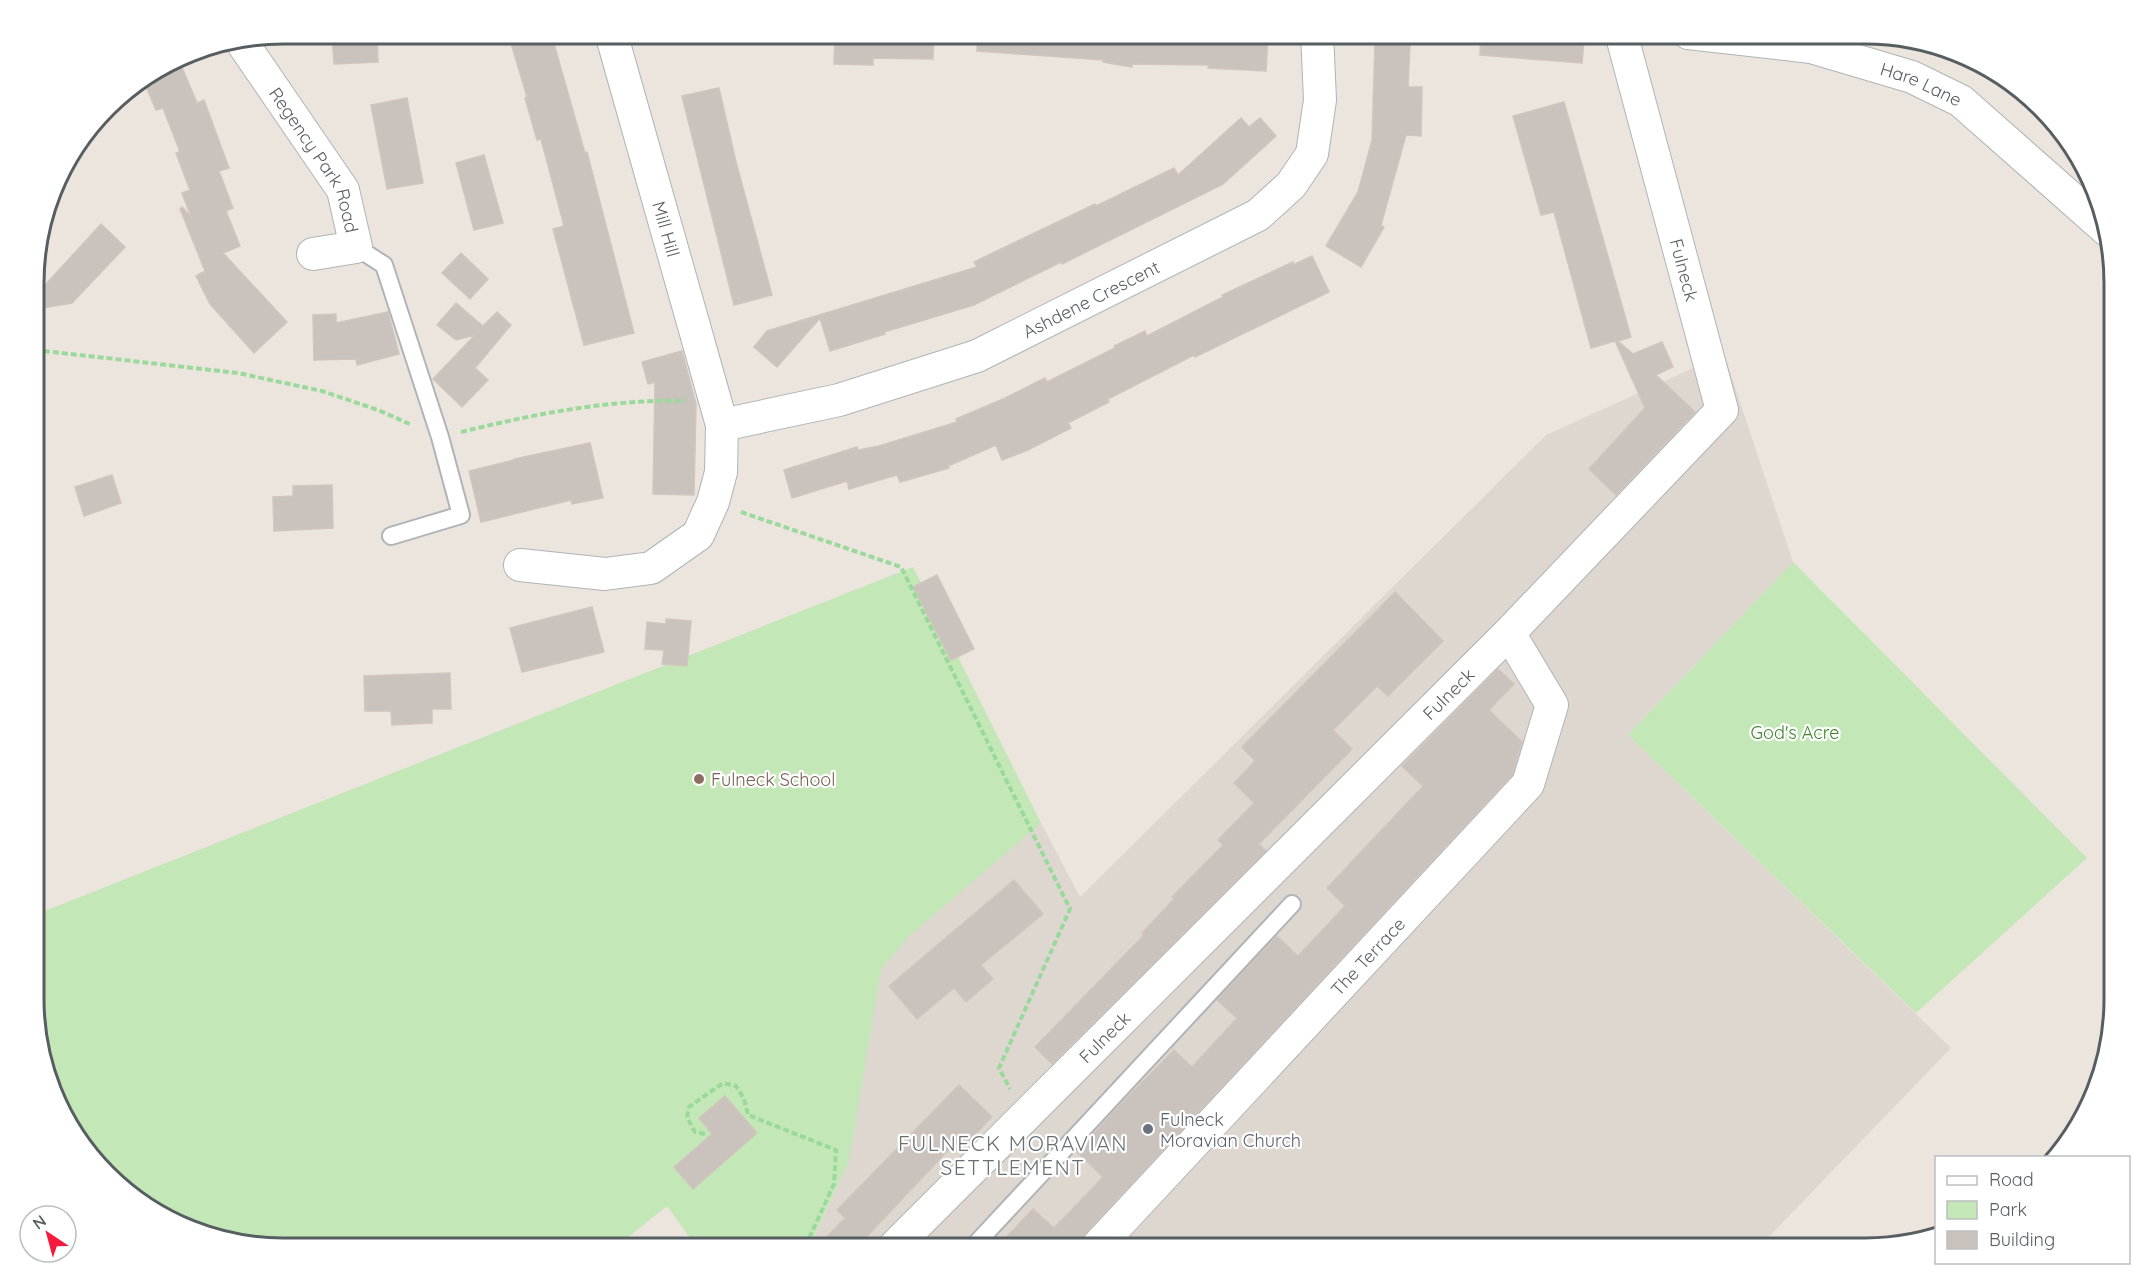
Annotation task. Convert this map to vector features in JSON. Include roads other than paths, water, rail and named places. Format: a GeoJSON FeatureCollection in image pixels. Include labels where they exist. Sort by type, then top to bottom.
{"type":"FeatureCollection","features":[{"type":"Feature","properties":{"kind":"street","name":"Mill Hill"},"geometry":{"type":"LineString","coordinates":[[520,565],[560,557],[605,574],[651,568],[698,535],[713,502],[722,472],[719,413],[615,44]]}},
{"type":"Feature","properties":{"kind":"street","name":"Ashdene Crescent"},"geometry":{"type":"LineString","coordinates":[[719,413],[839,400],[977,356],[1258,214],[1291,185],[1312,154],[1320,100],[1317,44]]}},
{"type":"Feature","properties":{"kind":"street","name":"Fulneck"},"geometry":{"type":"LineString","coordinates":[[903,1238],[1509,633],[1722,410],[1624,44]]}},
{"type":"Feature","properties":{"kind":"street","name":"Hare Lane"},"geometry":{"type":"LineString","coordinates":[[1785,44],[1811,47],[1912,77],[1961,101],[2096,220]]}},
{"type":"Feature","properties":{"kind":"street"},"geometry":{"type":"LineString","coordinates":[[1811,47],[1817,44]]}},
{"type":"Feature","properties":{"kind":"street","name":"Regency Park Road"},"geometry":{"type":"LineString","coordinates":[[245,47],[343,190],[356,247],[314,254]]}},
{"type":"Feature","properties":{"kind":"street","name":"The Terrace"},"geometry":{"type":"LineString","coordinates":[[1105,1238],[1528,783],[1552,705],[1509,633]]}},
{"type":"Feature","properties":{"kind":"lane"},"geometry":{"type":"LineString","coordinates":[[356,247],[384,265],[440,437],[461,515],[391,536]]}},
{"type":"Feature","properties":{"kind":"lane"},"geometry":{"type":"LineString","coordinates":[[981,1238],[1292,904]]}},
{"type":"Feature","properties":{"kind":"place","name":"Fulneck School"},"geometry":{"type":"Point","coordinates":[699,779]}},
{"type":"Feature","properties":{"kind":"place","name":"Fulneck Moravian Church"},"geometry":{"type":"Point","coordinates":[1148,1129]}},
{"type":"Feature","properties":{"kind":"district","name":"FULNECK MORAVIAN SETTLEMENT"},"geometry":{"type":"Point","coordinates":[1013,1155]}},
{"type":"Feature","properties":{"kind":"park label","name":"God's Acre"},"geometry":{"type":"Point","coordinates":[1795,732]}}]}
